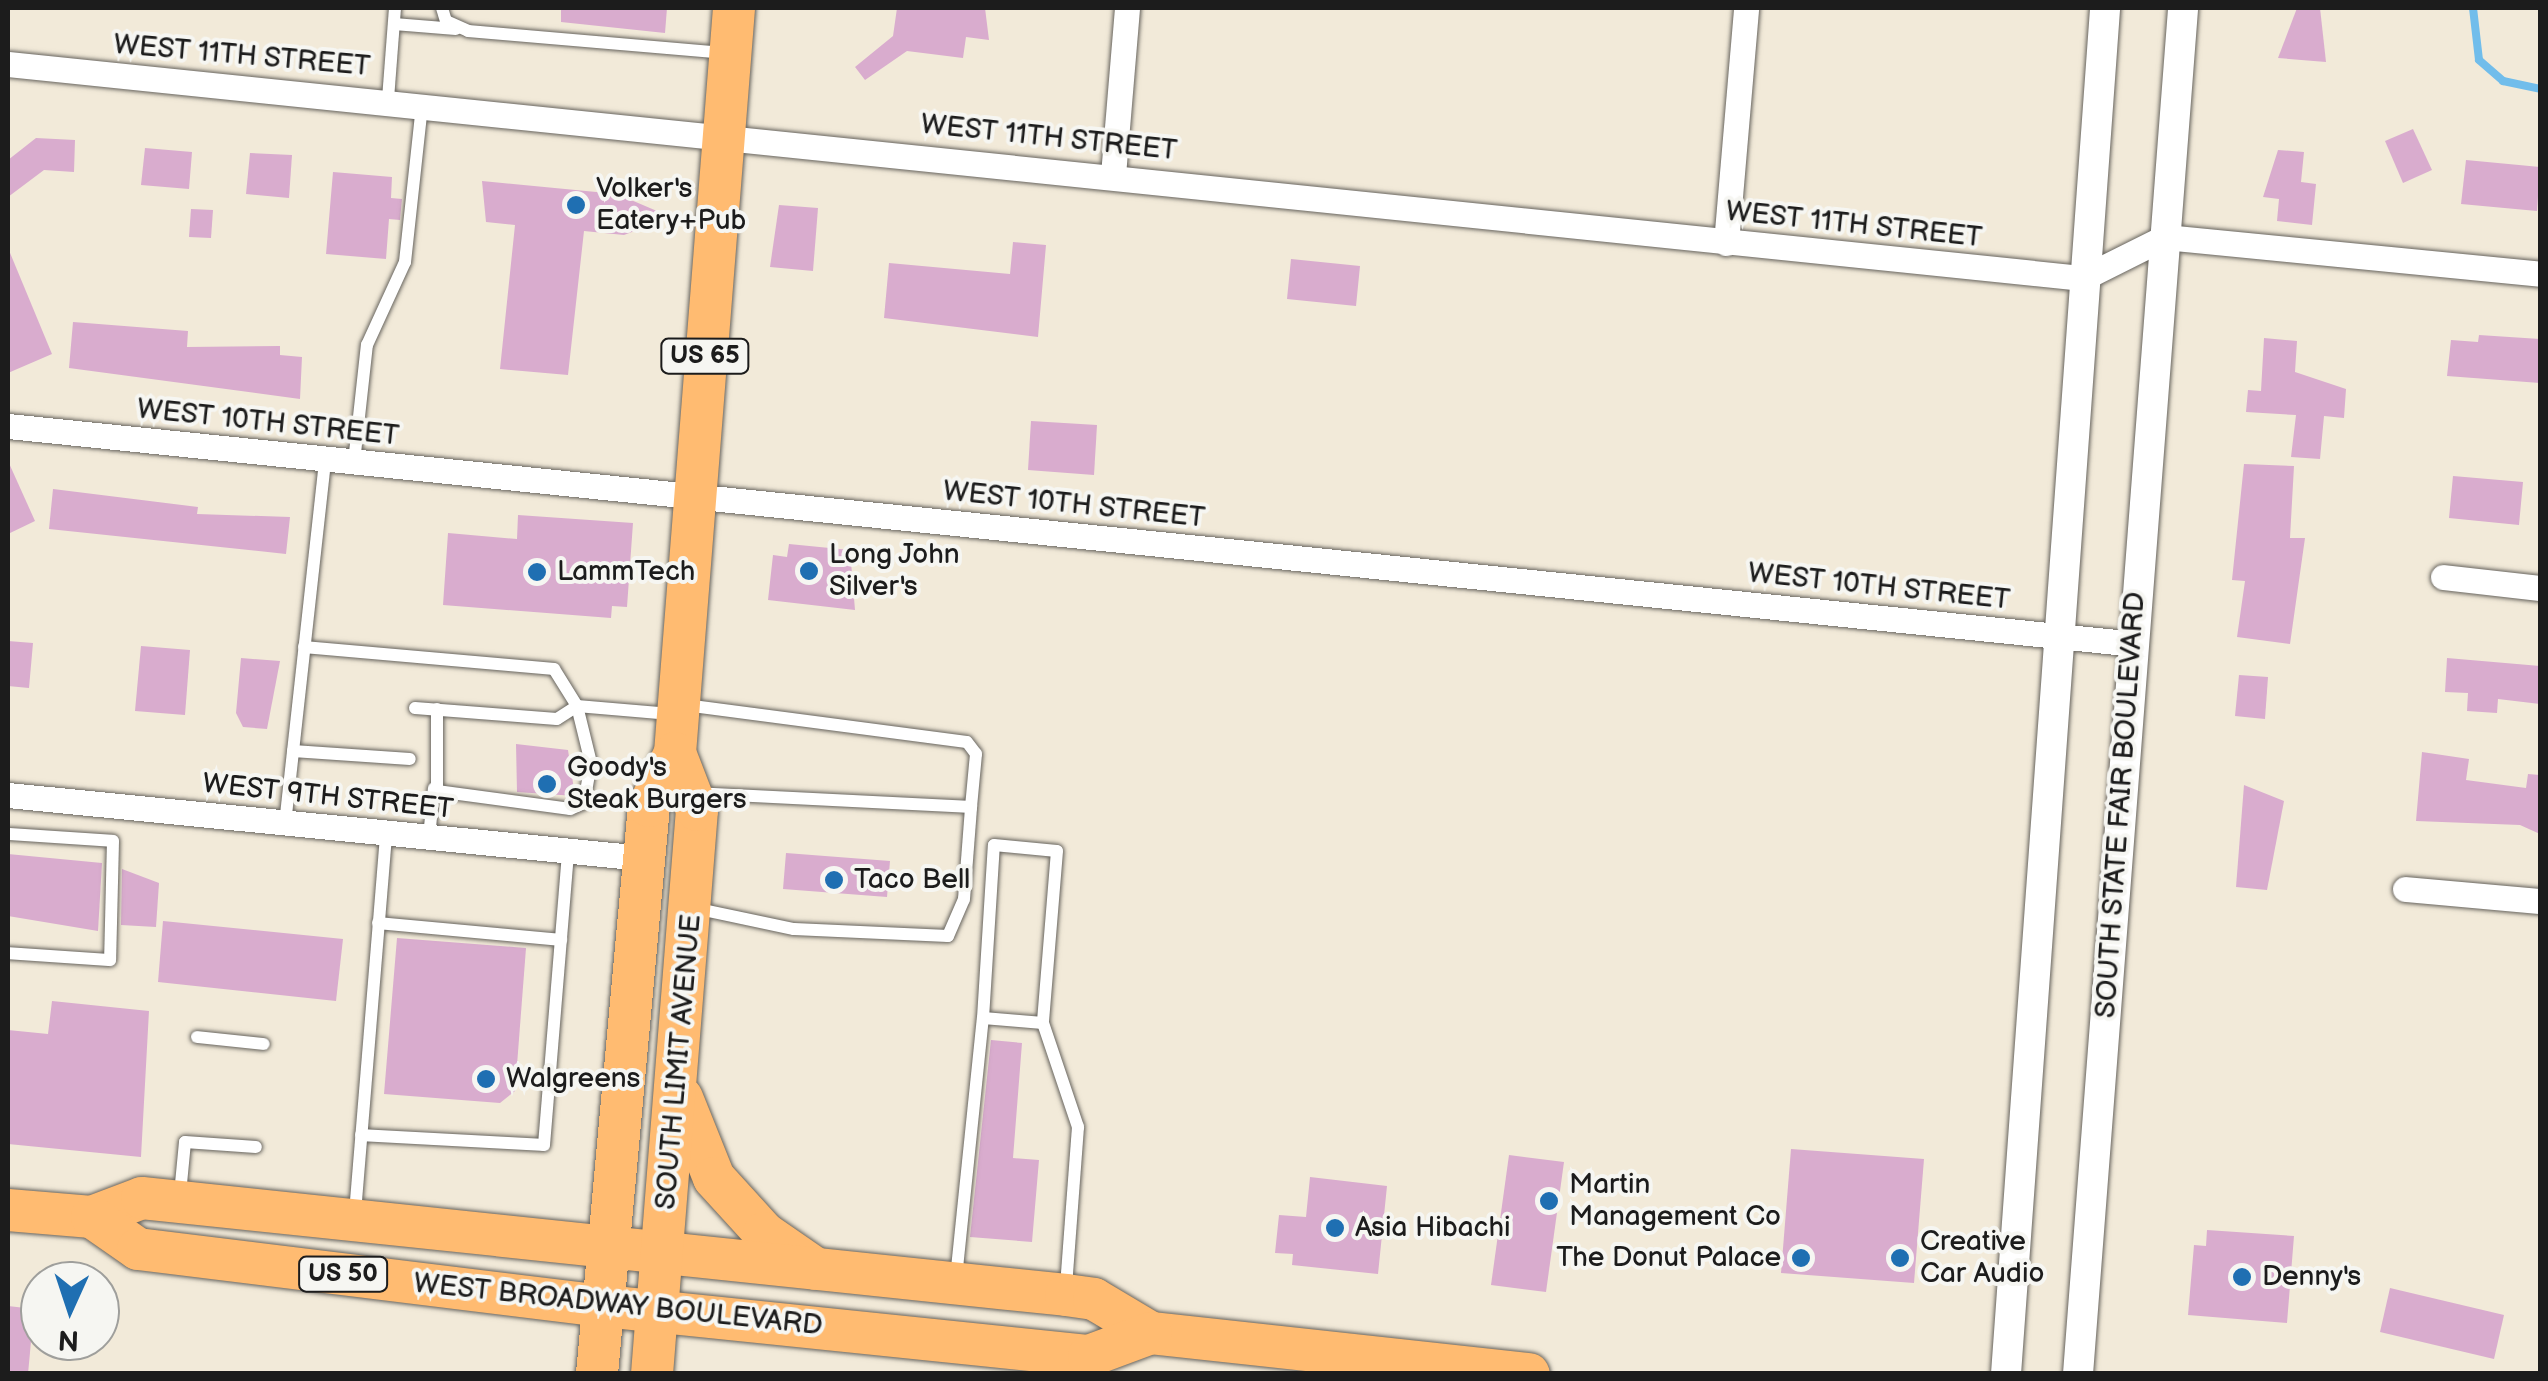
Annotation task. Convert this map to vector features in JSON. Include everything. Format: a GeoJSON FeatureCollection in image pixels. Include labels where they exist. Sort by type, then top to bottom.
{"type":"FeatureCollection","features":[{"type":"Feature","properties":{"kind":"highway","name":"SOUTH LIMIT AVENUE"},"geometry":{"type":"LineString","coordinates":[[597,1374],[649,806],[677,724],[734,8]]}},
{"type":"Feature","properties":{"kind":"highway","name":"SOUTH LIMIT AVENUE"},"geometry":{"type":"LineString","coordinates":[[652,1374],[692,908],[691,792],[677,724]]}},
{"type":"Feature","properties":{"kind":"highway"},"geometry":{"type":"LineString","coordinates":[[677,1084],[714,1178],[764,1233],[820,1272]]}},
{"type":"Feature","properties":{"kind":"highway","name":"WEST BROADWAY BOULEVARD"},"geometry":{"type":"LineString","coordinates":[[8,1210],[92,1217],[142,1198],[663,1256],[1066,1295],[1094,1299],[1130,1350]]}},
{"type":"Feature","properties":{"kind":"highway","name":"WEST BROADWAY BOULEVARD"},"geometry":{"type":"LineString","coordinates":[[92,1217],[138,1248],[658,1312],[1089,1356],[1130,1350],[1528,1374]]}},
{"type":"Feature","properties":{"kind":"street"},"geometry":{"type":"LineString","coordinates":[[1113,175],[1127,8]]}},
{"type":"Feature","properties":{"kind":"street"},"geometry":{"type":"LineString","coordinates":[[1726,243],[1746,8]]}},
{"type":"Feature","properties":{"kind":"street"},"geometry":{"type":"LineString","coordinates":[[2006,1374],[2066,637],[2083,278],[2105,8]]}},
{"type":"Feature","properties":{"kind":"street","name":"SOUTH STATE FAIR BOULEVARD"},"geometry":{"type":"LineString","coordinates":[[2078,1374],[2183,8]]}},
{"type":"Feature","properties":{"kind":"street","name":"WEST 11TH STREET"},"geometry":{"type":"LineString","coordinates":[[8,64],[388,99],[2083,278]]}},
{"type":"Feature","properties":{"kind":"street"},"geometry":{"type":"LineString","coordinates":[[2083,278],[2164,237],[2540,274]]}},
{"type":"Feature","properties":{"kind":"street","name":"WEST 10TH STREET"},"geometry":{"type":"LineString","coordinates":[[8,426],[2134,644]]}},
{"type":"Feature","properties":{"kind":"street"},"geometry":{"type":"LineString","coordinates":[[2443,577],[2540,588]]}},
{"type":"Feature","properties":{"kind":"street","name":"WEST 9TH STREET"},"geometry":{"type":"LineString","coordinates":[[8,795],[643,858]]}},
{"type":"Feature","properties":{"kind":"street"},"geometry":{"type":"LineString","coordinates":[[2406,889],[2540,901]]}},
{"type":"Feature","properties":{"kind":"lane"},"geometry":{"type":"LineString","coordinates":[[388,99],[395,8]]}},
{"type":"Feature","properties":{"kind":"lane"},"geometry":{"type":"LineString","coordinates":[[442,8],[446,20],[468,30]]}},
{"type":"Feature","properties":{"kind":"lane"},"geometry":{"type":"LineString","coordinates":[[394,24],[730,54]]}},
{"type":"Feature","properties":{"kind":"lane"},"geometry":{"type":"LineString","coordinates":[[354,462],[366,345],[405,262],[422,104]]}},
{"type":"Feature","properties":{"kind":"lane"},"geometry":{"type":"LineString","coordinates":[[285,824],[325,459]]}},
{"type":"Feature","properties":{"kind":"lane"},"geometry":{"type":"LineString","coordinates":[[304,647],[554,669],[576,706],[590,763],[577,809],[452,799],[434,788]]}},
{"type":"Feature","properties":{"kind":"lane"},"geometry":{"type":"LineString","coordinates":[[415,708],[557,719],[576,706],[677,724],[967,742],[976,754],[964,898],[948,936],[794,929],[739,910],[692,908]]}},
{"type":"Feature","properties":{"kind":"lane"},"geometry":{"type":"LineString","coordinates":[[429,837],[437,710]]}},
{"type":"Feature","properties":{"kind":"lane"},"geometry":{"type":"LineString","coordinates":[[293,751],[410,759]]}},
{"type":"Feature","properties":{"kind":"lane"},"geometry":{"type":"LineString","coordinates":[[691,792],[972,807]]}},
{"type":"Feature","properties":{"kind":"lane"},"geometry":{"type":"LineString","coordinates":[[354,1220],[386,832]]}},
{"type":"Feature","properties":{"kind":"lane"},"geometry":{"type":"LineString","coordinates":[[8,834],[114,841],[110,960],[8,954]]}},
{"type":"Feature","properties":{"kind":"lane"},"geometry":{"type":"LineString","coordinates":[[955,1285],[983,1018],[994,845],[1057,850],[1043,1023],[1078,1127],[1066,1295]]}},
{"type":"Feature","properties":{"kind":"lane"},"geometry":{"type":"LineString","coordinates":[[361,1135],[544,1145],[568,852]]}},
{"type":"Feature","properties":{"kind":"lane"},"geometry":{"type":"LineString","coordinates":[[378,923],[561,940]]}},
{"type":"Feature","properties":{"kind":"lane"},"geometry":{"type":"LineString","coordinates":[[983,1018],[1043,1023]]}},
{"type":"Feature","properties":{"kind":"lane"},"geometry":{"type":"LineString","coordinates":[[196,1037],[264,1044]]}},
{"type":"Feature","properties":{"kind":"lane"},"geometry":{"type":"LineString","coordinates":[[179,1202],[185,1142],[256,1147]]}},
{"type":"Feature","properties":{"kind":"building"},"geometry":{"type":"Polygon","coordinates":[[[561,8],[667,8],[665,33],[561,22],[561,8]]]}},
{"type":"Feature","properties":{"kind":"building"},"geometry":{"type":"Polygon","coordinates":[[[897,8],[985,8],[989,40],[966,37],[963,58],[907,51],[865,80],[855,67],[893,36],[897,8]]]}},
{"type":"Feature","properties":{"kind":"building"},"geometry":{"type":"Polygon","coordinates":[[[2297,8],[2320,8],[2326,62],[2278,58],[2297,8]]]}},
{"type":"Feature","properties":{"kind":"building"},"geometry":{"type":"Polygon","coordinates":[[[2413,129],[2432,170],[2403,183],[2385,141],[2413,129]]]}},
{"type":"Feature","properties":{"kind":"building"},"geometry":{"type":"Polygon","coordinates":[[[36,138],[75,140],[74,172],[44,170],[8,197],[8,160],[36,138]]]}},
{"type":"Feature","properties":{"kind":"building"},"geometry":{"type":"Polygon","coordinates":[[[145,148],[192,152],[189,189],[141,185],[145,148]]]}},
{"type":"Feature","properties":{"kind":"building"},"geometry":{"type":"Polygon","coordinates":[[[2278,150],[2304,152],[2301,182],[2316,184],[2312,225],[2277,221],[2279,199],[2263,197],[2278,150]]]}},
{"type":"Feature","properties":{"kind":"building"},"geometry":{"type":"Polygon","coordinates":[[[250,153],[292,155],[289,198],[246,194],[250,153]]]}},
{"type":"Feature","properties":{"kind":"building"},"geometry":{"type":"Polygon","coordinates":[[[2466,160],[2540,167],[2537,211],[2461,204],[2466,160]]]}},
{"type":"Feature","properties":{"kind":"building"},"geometry":{"type":"Polygon","coordinates":[[[333,172],[392,177],[391,198],[402,199],[400,220],[389,219],[386,259],[326,254],[333,172]]]}},
{"type":"Feature","properties":{"kind":"building"},"geometry":{"type":"Polygon","coordinates":[[[482,181],[617,194],[671,217],[624,235],[584,231],[568,375],[500,369],[515,225],[486,222],[482,181]]]}},
{"type":"Feature","properties":{"kind":"building"},"geometry":{"type":"Polygon","coordinates":[[[779,205],[818,208],[813,271],[770,267],[779,205]]]}},
{"type":"Feature","properties":{"kind":"building"},"geometry":{"type":"Polygon","coordinates":[[[191,209],[213,210],[211,238],[189,237],[191,209]]]}},
{"type":"Feature","properties":{"kind":"building"},"geometry":{"type":"Polygon","coordinates":[[[1013,242],[1046,245],[1038,337],[884,318],[889,263],[1010,274],[1013,242]]]}},
{"type":"Feature","properties":{"kind":"building"},"geometry":{"type":"Polygon","coordinates":[[[8,248],[52,354],[8,373],[8,248]]]}},
{"type":"Feature","properties":{"kind":"building"},"geometry":{"type":"Polygon","coordinates":[[[1291,259],[1360,266],[1356,306],[1287,299],[1291,259]]]}},
{"type":"Feature","properties":{"kind":"building"},"geometry":{"type":"Polygon","coordinates":[[[73,322],[188,331],[187,347],[280,346],[280,355],[302,357],[300,399],[69,368],[73,322]]]}},
{"type":"Feature","properties":{"kind":"building"},"geometry":{"type":"Polygon","coordinates":[[[2479,335],[2540,339],[2540,383],[2447,376],[2451,340],[2478,342],[2479,335]]]}},
{"type":"Feature","properties":{"kind":"building"},"geometry":{"type":"Polygon","coordinates":[[[2264,338],[2297,341],[2295,372],[2346,389],[2344,418],[2324,416],[2320,459],[2291,457],[2296,415],[2246,412],[2248,390],[2261,391],[2264,338]]]}},
{"type":"Feature","properties":{"kind":"building"},"geometry":{"type":"Polygon","coordinates":[[[1031,421],[1097,425],[1094,475],[1028,470],[1031,421]]]}},
{"type":"Feature","properties":{"kind":"building"},"geometry":{"type":"Polygon","coordinates":[[[8,461],[35,521],[8,534],[8,461]]]}},
{"type":"Feature","properties":{"kind":"building"},"geometry":{"type":"Polygon","coordinates":[[[2244,464],[2294,466],[2290,538],[2305,538],[2290,644],[2237,637],[2245,581],[2232,580],[2244,464]]]}},
{"type":"Feature","properties":{"kind":"building"},"geometry":{"type":"Polygon","coordinates":[[[2453,476],[2523,482],[2519,525],[2449,518],[2453,476]]]}},
{"type":"Feature","properties":{"kind":"building"},"geometry":{"type":"Polygon","coordinates":[[[53,489],[198,507],[197,514],[290,517],[286,554],[49,529],[53,489]]]}},
{"type":"Feature","properties":{"kind":"building","name":"LammTech"},"geometry":{"type":"Polygon","coordinates":[[[518,515],[633,523],[627,607],[612,606],[611,618],[443,605],[448,533],[517,539],[518,515]]]}},
{"type":"Feature","properties":{"kind":"building","name":"Long John Silver's"},"geometry":{"type":"Polygon","coordinates":[[[789,544],[850,550],[855,610],[768,600],[773,555],[787,557],[789,544]]]}},
{"type":"Feature","properties":{"kind":"building"},"geometry":{"type":"Polygon","coordinates":[[[8,641],[33,643],[29,688],[8,686],[8,641]]]}},
{"type":"Feature","properties":{"kind":"building"},"geometry":{"type":"Polygon","coordinates":[[[141,646],[190,650],[185,715],[135,711],[141,646]]]}},
{"type":"Feature","properties":{"kind":"building"},"geometry":{"type":"Polygon","coordinates":[[[241,658],[280,661],[267,729],[243,727],[236,713],[241,658]]]}},
{"type":"Feature","properties":{"kind":"building"},"geometry":{"type":"Polygon","coordinates":[[[2447,658],[2540,666],[2540,704],[2498,699],[2497,713],[2467,711],[2468,693],[2445,692],[2447,658]]]}},
{"type":"Feature","properties":{"kind":"building"},"geometry":{"type":"Polygon","coordinates":[[[2239,675],[2268,677],[2265,719],[2235,716],[2239,675]]]}},
{"type":"Feature","properties":{"kind":"building","name":"Goody's Steak Burgers"},"geometry":{"type":"Polygon","coordinates":[[[516,744],[568,750],[575,796],[517,792],[516,744]]]}},
{"type":"Feature","properties":{"kind":"building"},"geometry":{"type":"Polygon","coordinates":[[[2422,752],[2469,759],[2466,780],[2526,788],[2528,774],[2540,775],[2540,834],[2520,825],[2416,821],[2422,752]]]}},
{"type":"Feature","properties":{"kind":"building"},"geometry":{"type":"Polygon","coordinates":[[[2244,785],[2284,801],[2267,890],[2236,887],[2244,785]]]}},
{"type":"Feature","properties":{"kind":"building"},"geometry":{"type":"Polygon","coordinates":[[[786,853],[890,861],[887,897],[783,889],[786,853]]]}},
{"type":"Feature","properties":{"kind":"building"},"geometry":{"type":"Polygon","coordinates":[[[8,854],[102,863],[98,931],[8,916],[8,854]]]}},
{"type":"Feature","properties":{"kind":"building"},"geometry":{"type":"Polygon","coordinates":[[[122,869],[159,883],[156,927],[121,925],[122,869]]]}},
{"type":"Feature","properties":{"kind":"building"},"geometry":{"type":"Polygon","coordinates":[[[163,921],[343,939],[336,1001],[158,982],[163,921]]]}},
{"type":"Feature","properties":{"kind":"building","name":"Walgreens"},"geometry":{"type":"Polygon","coordinates":[[[397,938],[526,948],[515,1091],[500,1103],[384,1094],[397,938]]]}},
{"type":"Feature","properties":{"kind":"building"},"geometry":{"type":"Polygon","coordinates":[[[52,1001],[149,1011],[141,1157],[8,1144],[8,1030],[48,1034],[52,1001]]]}},
{"type":"Feature","properties":{"kind":"building"},"geometry":{"type":"Polygon","coordinates":[[[991,1040],[1022,1043],[1013,1158],[1039,1160],[1032,1242],[970,1237],[991,1040]]]}},
{"type":"Feature","properties":{"kind":"building"},"geometry":{"type":"Polygon","coordinates":[[[1791,1149],[1924,1159],[1914,1283],[1781,1273],[1791,1149]]]}},
{"type":"Feature","properties":{"kind":"building"},"geometry":{"type":"Polygon","coordinates":[[[1509,1155],[1564,1162],[1546,1292],[1491,1285],[1509,1155]]]}},
{"type":"Feature","properties":{"kind":"building"},"geometry":{"type":"Polygon","coordinates":[[[1310,1177],[1387,1186],[1378,1274],[1292,1265],[1293,1254],[1275,1253],[1279,1215],[1306,1217],[1310,1177]]]}},
{"type":"Feature","properties":{"kind":"building"},"geometry":{"type":"Polygon","coordinates":[[[2207,1230],[2294,1236],[2287,1323],[2188,1315],[2194,1245],[2206,1246],[2207,1230]]]}},
{"type":"Feature","properties":{"kind":"building"},"geometry":{"type":"Polygon","coordinates":[[[2390,1288],[2504,1315],[2494,1359],[2380,1332],[2390,1288]]]}},
{"type":"Feature","properties":{"kind":"building"},"geometry":{"type":"Polygon","coordinates":[[[8,1306],[20,1307],[20,1361],[29,1361],[28,1374],[8,1374],[8,1306]]]}},
{"type":"Feature","properties":{"kind":"waterway"},"geometry":{"type":"LineString","coordinates":[[2473,8],[2479,60],[2503,81],[2540,89]]}},
{"type":"Feature","properties":{"kind":"place","name":"Volker's Eatery+Pub"},"geometry":{"type":"Point","coordinates":[576,205]}},
{"type":"Feature","properties":{"kind":"place","name":"Long John Silver's"},"geometry":{"type":"Point","coordinates":[809,571]}},
{"type":"Feature","properties":{"kind":"place","name":"LammTech"},"geometry":{"type":"Point","coordinates":[537,572]}},
{"type":"Feature","properties":{"kind":"place","name":"Goody's Steak Burgers"},"geometry":{"type":"Point","coordinates":[547,784]}},
{"type":"Feature","properties":{"kind":"place","name":"Taco Bell"},"geometry":{"type":"Point","coordinates":[834,880]}},
{"type":"Feature","properties":{"kind":"place","name":"Walgreens"},"geometry":{"type":"Point","coordinates":[486,1079]}},
{"type":"Feature","properties":{"kind":"place","name":"Martin Management Co"},"geometry":{"type":"Point","coordinates":[1549,1201]}},
{"type":"Feature","properties":{"kind":"place","name":"Asia Hibachi"},"geometry":{"type":"Point","coordinates":[1335,1228]}},
{"type":"Feature","properties":{"kind":"place","name":"The Donut Palace"},"geometry":{"type":"Point","coordinates":[1801,1258]}},
{"type":"Feature","properties":{"kind":"place","name":"Creative Car Audio"},"geometry":{"type":"Point","coordinates":[1900,1258]}},
{"type":"Feature","properties":{"kind":"place","name":"Denny's"},"geometry":{"type":"Point","coordinates":[2242,1277]}}]}
